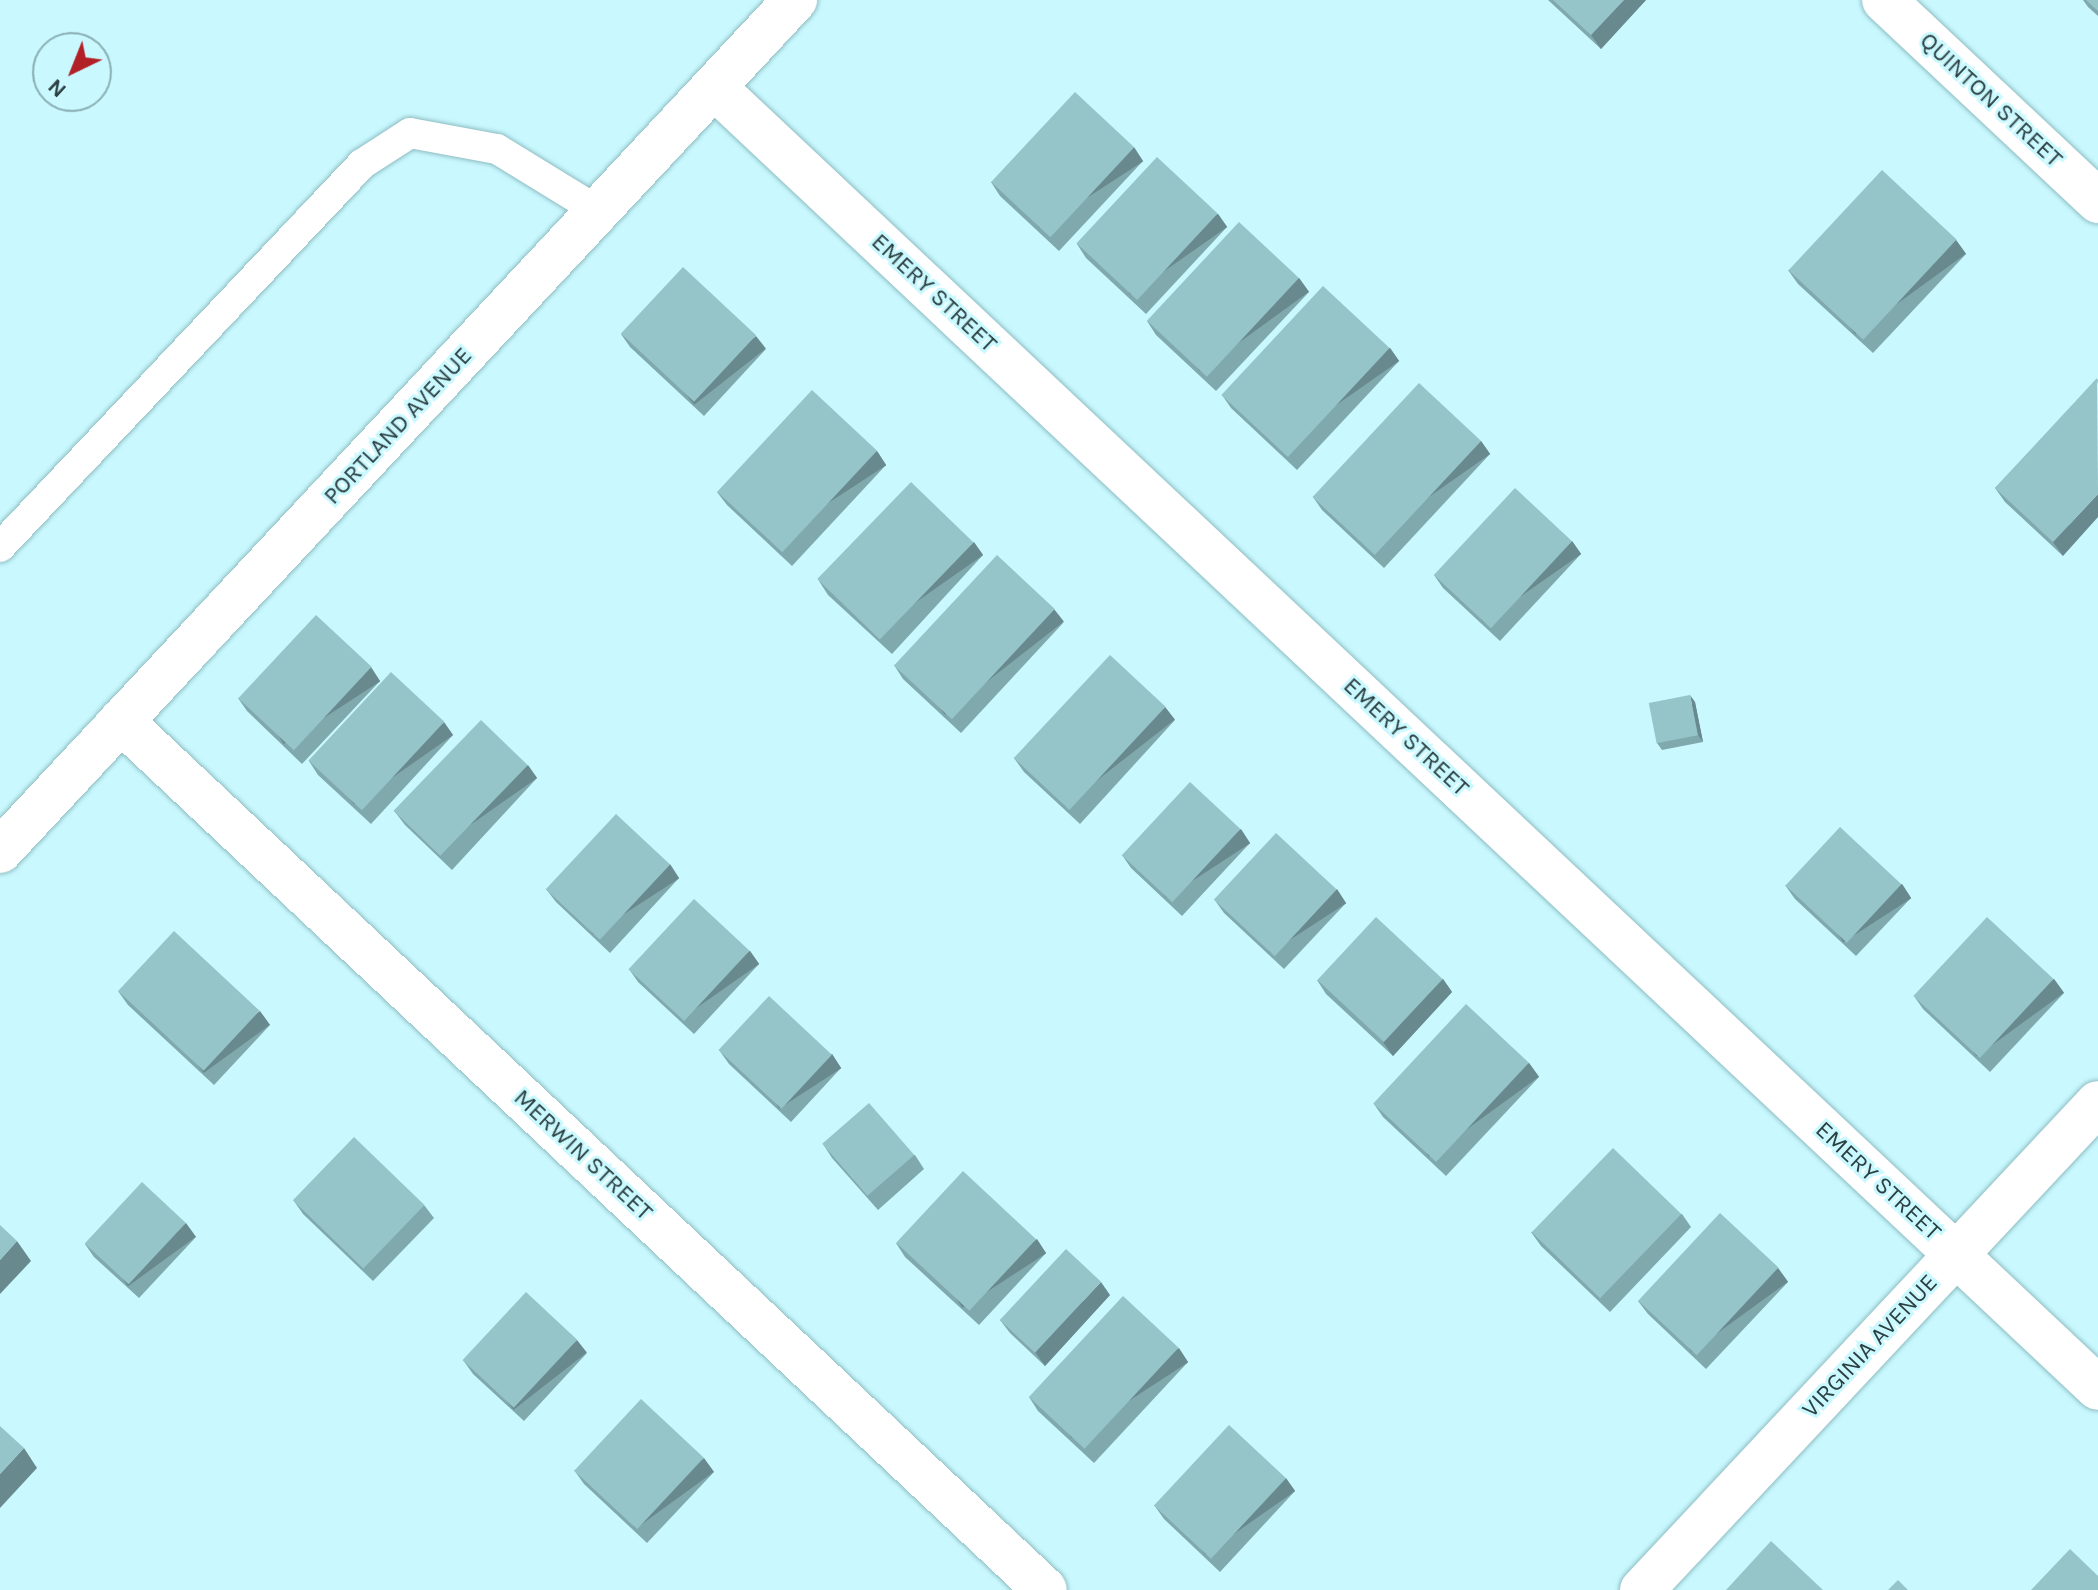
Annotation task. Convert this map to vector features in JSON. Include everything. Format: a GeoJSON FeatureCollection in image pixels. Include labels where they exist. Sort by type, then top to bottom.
{"type":"FeatureCollection","features":[{"type":"Feature","properties":{"kind":"street","name":"PORTLAND AVENUE"},"geometry":{"type":"LineString","coordinates":[[0,851],[795,0]]}},
{"type":"Feature","properties":{"kind":"street","name":"QUINTON STREET"},"geometry":{"type":"LineString","coordinates":[[1884,0],[2098,201]]}},
{"type":"Feature","properties":{"kind":"street","name":"EMERY STREET"},"geometry":{"type":"LineString","coordinates":[[714,87],[2098,1388]]}},
{"type":"Feature","properties":{"kind":"street","name":"MERWIN STREET"},"geometry":{"type":"LineString","coordinates":[[121,721],[1045,1590]]}},
{"type":"Feature","properties":{"kind":"street","name":"VIRGINIA AVENUE"},"geometry":{"type":"LineString","coordinates":[[1642,1590],[2098,1103]]}},
{"type":"Feature","properties":{"kind":"lane"},"geometry":{"type":"LineString","coordinates":[[0,547],[362,164],[410,133],[497,149],[598,211]]}},
{"type":"Feature","properties":{"kind":"building"},"geometry":{"type":"Polygon","coordinates":[[[1553,0],[1624,0],[1591,35],[1553,0]]]}},
{"type":"Feature","properties":{"kind":"building"},"geometry":{"type":"Polygon","coordinates":[[[2086,0],[2098,0],[2098,11],[2086,0]]]}},
{"type":"Feature","properties":{"kind":"building"},"geometry":{"type":"Polygon","coordinates":[[[1075,92],[1134,147],[1050,237],[991,182],[1075,92]]]}},
{"type":"Feature","properties":{"kind":"building"},"geometry":{"type":"Polygon","coordinates":[[[1157,157],[1218,214],[1137,300],[1077,243],[1157,157]]]}},
{"type":"Feature","properties":{"kind":"building"},"geometry":{"type":"Polygon","coordinates":[[[1882,170],[1957,240],[1863,340],[1789,270],[1882,170]]]}},
{"type":"Feature","properties":{"kind":"building"},"geometry":{"type":"Polygon","coordinates":[[[1239,222],[1299,278],[1207,377],[1147,321],[1239,222]]]}},
{"type":"Feature","properties":{"kind":"building"},"geometry":{"type":"Polygon","coordinates":[[[683,267],[756,335],[694,402],[621,334],[683,267]]]}},
{"type":"Feature","properties":{"kind":"building"},"geometry":{"type":"Polygon","coordinates":[[[1323,286],[1390,348],[1288,457],[1221,395],[1323,286]]]}},
{"type":"Feature","properties":{"kind":"building"},"geometry":{"type":"Polygon","coordinates":[[[2097,378],[2098,494],[2053,542],[1995,488],[2097,378]]]}},
{"type":"Feature","properties":{"kind":"building"},"geometry":{"type":"Polygon","coordinates":[[[1419,383],[1481,441],[1375,555],[1313,497],[1419,383]]]}},
{"type":"Feature","properties":{"kind":"building"},"geometry":{"type":"Polygon","coordinates":[[[812,390],[877,451],[782,552],[717,492],[812,390]]]}},
{"type":"Feature","properties":{"kind":"building"},"geometry":{"type":"Polygon","coordinates":[[[911,482],[974,542],[880,640],[817,579],[911,482]]]}},
{"type":"Feature","properties":{"kind":"building"},"geometry":{"type":"Polygon","coordinates":[[[1515,488],[1572,541],[1491,628],[1434,575],[1515,488]]]}},
{"type":"Feature","properties":{"kind":"building"},"geometry":{"type":"Polygon","coordinates":[[[997,555],[1055,609],[952,719],[894,665],[997,555]]]}},
{"type":"Feature","properties":{"kind":"building"},"geometry":{"type":"Polygon","coordinates":[[[316,615],[372,667],[294,750],[238,698],[316,615]]]}},
{"type":"Feature","properties":{"kind":"building"},"geometry":{"type":"Polygon","coordinates":[[[1110,655],[1166,707],[1069,810],[1014,758],[1110,655]]]}},
{"type":"Feature","properties":{"kind":"building"},"geometry":{"type":"Polygon","coordinates":[[[391,672],[444,722],[362,810],[308,760],[391,672]]]}},
{"type":"Feature","properties":{"kind":"building"},"geometry":{"type":"Polygon","coordinates":[[[1690,695],[1698,735],[1657,743],[1649,703],[1690,695]]]}},
{"type":"Feature","properties":{"kind":"building"},"geometry":{"type":"Polygon","coordinates":[[[481,720],[528,765],[440,856],[393,811],[481,720]]]}},
{"type":"Feature","properties":{"kind":"building"},"geometry":{"type":"Polygon","coordinates":[[[1190,782],[1240,829],[1172,902],[1122,855],[1190,782]]]}},
{"type":"Feature","properties":{"kind":"building"},"geometry":{"type":"Polygon","coordinates":[[[616,814],[670,864],[600,940],[546,889],[616,814]]]}},
{"type":"Feature","properties":{"kind":"building"},"geometry":{"type":"Polygon","coordinates":[[[1840,827],[1901,884],[1847,943],[1785,886],[1840,827]]]}},
{"type":"Feature","properties":{"kind":"building"},"geometry":{"type":"Polygon","coordinates":[[[1276,833],[1337,890],[1275,956],[1214,900],[1276,833]]]}},
{"type":"Feature","properties":{"kind":"building"},"geometry":{"type":"Polygon","coordinates":[[[694,899],[750,951],[684,1021],[629,969],[694,899]]]}},
{"type":"Feature","properties":{"kind":"building"},"geometry":{"type":"Polygon","coordinates":[[[1376,917],[1443,979],[1384,1042],[1317,980],[1376,917]]]}},
{"type":"Feature","properties":{"kind":"building"},"geometry":{"type":"Polygon","coordinates":[[[1987,917],[2054,979],[1980,1058],[1913,996],[1987,917]]]}},
{"type":"Feature","properties":{"kind":"building"},"geometry":{"type":"Polygon","coordinates":[[[174,931],[260,1011],[204,1071],[118,991],[174,931]]]}},
{"type":"Feature","properties":{"kind":"building"},"geometry":{"type":"Polygon","coordinates":[[[769,996],[832,1055],[781,1109],[719,1050],[769,996]]]}},
{"type":"Feature","properties":{"kind":"building"},"geometry":{"type":"Polygon","coordinates":[[[1466,1004],[1529,1063],[1436,1162],[1373,1103],[1466,1004]]]}},
{"type":"Feature","properties":{"kind":"building"},"geometry":{"type":"Polygon","coordinates":[[[869,1103],[914,1155],[867,1196],[822,1144],[869,1103]]]}},
{"type":"Feature","properties":{"kind":"building"},"geometry":{"type":"Polygon","coordinates":[[[354,1137],[424,1205],[363,1268],[293,1200],[354,1137]]]}},
{"type":"Feature","properties":{"kind":"building"},"geometry":{"type":"Polygon","coordinates":[[[1613,1148],[1681,1214],[1600,1298],[1532,1232],[1613,1148]]]}},
{"type":"Feature","properties":{"kind":"building"},"geometry":{"type":"Polygon","coordinates":[[[963,1171],[1036,1239],[969,1311],[896,1243],[963,1171]]]}},
{"type":"Feature","properties":{"kind":"building"},"geometry":{"type":"Polygon","coordinates":[[[142,1182],[186,1223],[129,1284],[85,1243],[142,1182]]]}},
{"type":"Feature","properties":{"kind":"building"},"geometry":{"type":"Polygon","coordinates":[[[1720,1213],[1779,1268],[1697,1355],[1638,1301],[1720,1213]]]}},
{"type":"Feature","properties":{"kind":"building"},"geometry":{"type":"Polygon","coordinates":[[[0,1225],[17,1241],[0,1260],[0,1225]]]}},
{"type":"Feature","properties":{"kind":"building"},"geometry":{"type":"Polygon","coordinates":[[[1066,1249],[1101,1282],[1035,1353],[1000,1320],[1066,1249]]]}},
{"type":"Feature","properties":{"kind":"building"},"geometry":{"type":"Polygon","coordinates":[[[526,1292],[577,1340],[514,1408],[463,1360],[526,1292]]]}},
{"type":"Feature","properties":{"kind":"building"},"geometry":{"type":"Polygon","coordinates":[[[1123,1296],[1179,1348],[1084,1449],[1029,1397],[1123,1296]]]}},
{"type":"Feature","properties":{"kind":"building"},"geometry":{"type":"Polygon","coordinates":[[[641,1399],[704,1458],[637,1529],[574,1471],[641,1399]]]}},
{"type":"Feature","properties":{"kind":"building"},"geometry":{"type":"Polygon","coordinates":[[[1229,1425],[1286,1478],[1211,1559],[1154,1505],[1229,1425]]]}},
{"type":"Feature","properties":{"kind":"building"},"geometry":{"type":"Polygon","coordinates":[[[0,1426],[24,1448],[0,1474],[0,1426]]]}},
{"type":"Feature","properties":{"kind":"building"},"geometry":{"type":"Polygon","coordinates":[[[1771,1541],[1823,1590],[1726,1590],[1771,1541]]]}},
{"type":"Feature","properties":{"kind":"building"},"geometry":{"type":"Polygon","coordinates":[[[2070,1549],[2098,1576],[2098,1590],[2031,1590],[2070,1549]]]}},
{"type":"Feature","properties":{"kind":"building"},"geometry":{"type":"Polygon","coordinates":[[[1898,1580],[1908,1590],[1888,1590],[1898,1580]]]}}]}
